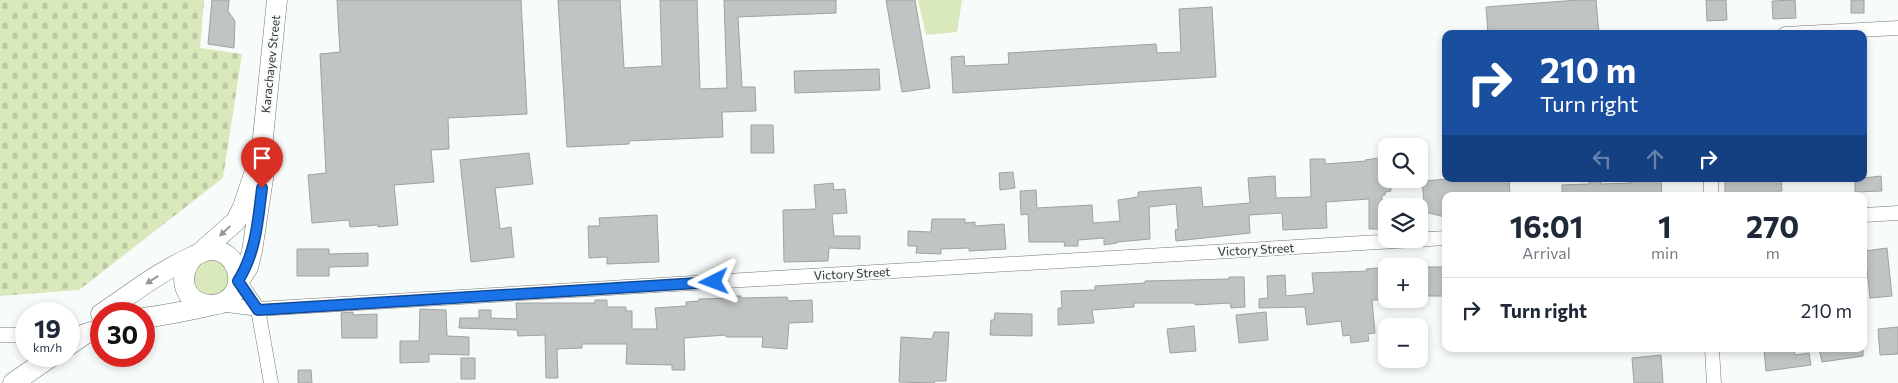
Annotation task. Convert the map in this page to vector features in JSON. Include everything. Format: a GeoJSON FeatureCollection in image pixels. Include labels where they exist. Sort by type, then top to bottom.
{"type":"FeatureCollection","features":[{"type":"Feature","properties":{"kind":"street","name":"Karachayev Street"},"geometry":{"type":"LineString","coordinates":[[261,157],[277,0]]}},
{"type":"Feature","properties":{"kind":"street"},"geometry":{"type":"LineString","coordinates":[[1860,30],[1898,28]]}},
{"type":"Feature","properties":{"kind":"street"},"geometry":{"type":"LineString","coordinates":[[215,304],[204,305],[196,301],[185,288],[184,270],[188,262],[236,221],[261,157]]}},
{"type":"Feature","properties":{"kind":"street"},"geometry":{"type":"LineString","coordinates":[[238,281],[248,267],[252,251],[264,172],[261,157]]}},
{"type":"Feature","properties":{"kind":"street"},"geometry":{"type":"LineString","coordinates":[[1867,215],[1898,213]]}},
{"type":"Feature","properties":{"kind":"street","name":"Victory Street"},"geometry":{"type":"LineString","coordinates":[[215,304],[258,310],[1442,238]]}},
{"type":"Feature","properties":{"kind":"street"},"geometry":{"type":"LineString","coordinates":[[119,302],[176,264],[198,254],[219,251],[228,256],[235,264],[239,274],[238,281],[234,295],[226,302],[185,312],[155,316]]}},
{"type":"Feature","properties":{"kind":"street"},"geometry":{"type":"LineString","coordinates":[[238,281],[258,310],[271,383]]}},
{"type":"Feature","properties":{"kind":"street"},"geometry":{"type":"LineString","coordinates":[[81,336],[90,326]]}},
{"type":"Feature","properties":{"kind":"street"},"geometry":{"type":"LineString","coordinates":[[0,335],[15,335]]}},
{"type":"Feature","properties":{"kind":"street"},"geometry":{"type":"LineString","coordinates":[[1712,352],[1714,383]]}},
{"type":"Feature","properties":{"kind":"street"},"geometry":{"type":"LineString","coordinates":[[12,383],[36,367]]}},
{"type":"Feature","properties":{"kind":"green space"},"geometry":{"type":"Polygon","coordinates":[[[0,0],[204,0],[200,48],[242,54],[223,178],[79,290],[0,296],[0,0]]]}},
{"type":"Feature","properties":{"kind":"green space"},"geometry":{"type":"Polygon","coordinates":[[[918,0],[962,0],[957,32],[926,35],[918,0]]]}},
{"type":"Feature","properties":{"kind":"green space"},"geometry":{"type":"Polygon","coordinates":[[[212,260],[219,261],[225,265],[229,271],[229,285],[225,291],[219,295],[212,296],[205,295],[199,291],[195,285],[194,278],[195,271],[199,265],[205,261],[212,260]]]}},
{"type":"Feature","properties":{"kind":"building"},"geometry":{"type":"Polygon","coordinates":[[[212,0],[229,0],[228,11],[235,21],[234,48],[208,44],[212,0]]]}},
{"type":"Feature","properties":{"kind":"building"},"geometry":{"type":"Polygon","coordinates":[[[337,0],[521,0],[527,114],[448,118],[449,149],[431,150],[434,182],[394,185],[398,225],[350,227],[349,220],[312,223],[308,175],[326,173],[320,54],[340,52],[337,0]]]}},
{"type":"Feature","properties":{"kind":"building"},"geometry":{"type":"Polygon","coordinates":[[[558,0],[620,0],[624,68],[662,66],[660,0],[697,0],[700,89],[727,88],[724,0],[836,0],[836,13],[738,17],[742,87],[755,87],[756,111],[722,112],[723,137],[629,141],[629,144],[567,147],[558,0]]]}},
{"type":"Feature","properties":{"kind":"building"},"geometry":{"type":"Polygon","coordinates":[[[886,0],[915,0],[930,88],[902,92],[886,0]]]}},
{"type":"Feature","properties":{"kind":"building"},"geometry":{"type":"Polygon","coordinates":[[[1596,0],[1599,30],[1488,30],[1486,7],[1596,0]]]}},
{"type":"Feature","properties":{"kind":"building"},"geometry":{"type":"Polygon","coordinates":[[[1706,0],[1726,0],[1727,20],[1707,21],[1706,0]]]}},
{"type":"Feature","properties":{"kind":"building"},"geometry":{"type":"Polygon","coordinates":[[[1795,0],[1796,18],[1773,19],[1772,1],[1795,0]]]}},
{"type":"Feature","properties":{"kind":"building"},"geometry":{"type":"Polygon","coordinates":[[[1851,0],[1864,0],[1864,13],[1851,13],[1851,0]]]}},
{"type":"Feature","properties":{"kind":"building"},"geometry":{"type":"Polygon","coordinates":[[[1212,7],[1216,77],[953,93],[951,57],[964,56],[965,66],[1009,64],[1008,53],[1156,44],[1157,53],[1181,52],[1179,9],[1212,7]]]}},
{"type":"Feature","properties":{"kind":"building"},"geometry":{"type":"Polygon","coordinates":[[[879,69],[880,90],[795,93],[794,71],[879,69]]]}},
{"type":"Feature","properties":{"kind":"building"},"geometry":{"type":"Polygon","coordinates":[[[751,125],[773,125],[774,153],[751,153],[751,125]]]}},
{"type":"Feature","properties":{"kind":"building"},"geometry":{"type":"Polygon","coordinates":[[[529,153],[533,184],[495,188],[500,229],[511,227],[514,257],[471,262],[460,160],[529,153]]]}},
{"type":"Feature","properties":{"kind":"building"},"geometry":{"type":"Polygon","coordinates":[[[1378,158],[1378,188],[1391,188],[1391,191],[1385,192],[1382,198],[1378,198],[1378,229],[1369,229],[1369,199],[1326,202],[1327,228],[1283,230],[1282,213],[1249,215],[1250,233],[1176,241],[1175,230],[1178,229],[1176,204],[1149,207],[1150,239],[1104,245],[1104,238],[1078,240],[1078,246],[1064,246],[1065,242],[1029,242],[1028,214],[1021,215],[1020,191],[1036,190],[1037,208],[1092,205],[1093,223],[1120,221],[1118,200],[1138,197],[1138,192],[1201,187],[1203,207],[1250,203],[1248,178],[1275,176],[1276,198],[1311,197],[1310,159],[1325,159],[1325,164],[1378,158]]]}},
{"type":"Feature","properties":{"kind":"building"},"geometry":{"type":"Polygon","coordinates":[[[1013,172],[1015,188],[1000,190],[999,173],[1013,172]]]}},
{"type":"Feature","properties":{"kind":"building"},"geometry":{"type":"Polygon","coordinates":[[[1881,176],[1882,191],[1855,192],[1855,182],[1867,182],[1867,178],[1881,176]]]}},
{"type":"Feature","properties":{"kind":"building"},"geometry":{"type":"Polygon","coordinates":[[[1428,181],[1509,182],[1510,192],[1442,192],[1442,216],[1428,213],[1428,198],[1424,198],[1423,188],[1428,188],[1428,181]]]}},
{"type":"Feature","properties":{"kind":"building"},"geometry":{"type":"Polygon","coordinates":[[[1589,182],[1601,182],[1601,184],[1661,182],[1662,192],[1562,192],[1562,185],[1589,184],[1589,182]]]}},
{"type":"Feature","properties":{"kind":"building"},"geometry":{"type":"Polygon","coordinates":[[[1725,182],[1781,182],[1782,191],[1778,192],[1725,192],[1725,182]]]}},
{"type":"Feature","properties":{"kind":"building"},"geometry":{"type":"Polygon","coordinates":[[[833,183],[834,190],[845,189],[847,213],[832,214],[834,236],[860,236],[860,249],[829,248],[828,261],[784,262],[783,210],[816,209],[814,185],[833,183]]]}},
{"type":"Feature","properties":{"kind":"building"},"geometry":{"type":"Polygon","coordinates":[[[657,215],[659,262],[607,264],[607,257],[589,258],[588,226],[600,226],[599,218],[657,215]]]}},
{"type":"Feature","properties":{"kind":"building"},"geometry":{"type":"Polygon","coordinates":[[[932,219],[965,219],[965,223],[975,222],[975,226],[1004,224],[1006,249],[969,251],[969,248],[941,249],[941,254],[916,253],[917,246],[908,246],[908,231],[931,232],[932,219]]]}},
{"type":"Feature","properties":{"kind":"building"},"geometry":{"type":"Polygon","coordinates":[[[1887,248],[1892,296],[1870,298],[1867,251],[1887,248]]]}},
{"type":"Feature","properties":{"kind":"building"},"geometry":{"type":"Polygon","coordinates":[[[297,249],[329,249],[329,254],[368,253],[368,266],[329,267],[329,276],[297,276],[297,249]]]}},
{"type":"Feature","properties":{"kind":"building"},"geometry":{"type":"Polygon","coordinates":[[[1428,267],[1442,267],[1442,296],[1428,296],[1428,267]]]}},
{"type":"Feature","properties":{"kind":"building"},"geometry":{"type":"Polygon","coordinates":[[[1378,268],[1378,300],[1372,300],[1375,333],[1368,334],[1369,341],[1351,343],[1350,335],[1343,336],[1341,321],[1307,325],[1305,307],[1259,308],[1259,299],[1268,298],[1267,276],[1285,275],[1286,296],[1314,293],[1312,273],[1367,271],[1366,269],[1378,268]]]}},
{"type":"Feature","properties":{"kind":"building"},"geometry":{"type":"Polygon","coordinates":[[[1229,277],[1244,277],[1245,307],[1231,308],[1230,303],[1195,305],[1195,303],[1134,303],[1134,307],[1092,310],[1094,323],[1058,325],[1058,308],[1062,308],[1061,291],[1095,290],[1095,286],[1145,283],[1145,281],[1229,279],[1229,277]]]}},
{"type":"Feature","properties":{"kind":"building"},"geometry":{"type":"Polygon","coordinates":[[[728,296],[741,296],[741,298],[787,297],[788,301],[812,300],[813,322],[789,323],[787,349],[762,347],[763,337],[726,337],[726,335],[684,338],[685,370],[672,370],[672,365],[626,364],[627,344],[582,344],[582,348],[557,349],[558,378],[546,378],[545,335],[518,336],[517,330],[459,328],[460,318],[479,318],[479,310],[491,310],[491,318],[517,319],[516,303],[595,303],[595,300],[607,300],[607,307],[626,307],[626,311],[632,311],[632,329],[657,329],[655,308],[686,306],[686,302],[699,301],[699,299],[728,298],[728,296]]]}},
{"type":"Feature","properties":{"kind":"building"},"geometry":{"type":"Polygon","coordinates":[[[420,309],[446,310],[447,336],[469,337],[469,355],[429,354],[429,362],[400,363],[400,341],[419,341],[420,309]]]}},
{"type":"Feature","properties":{"kind":"building"},"geometry":{"type":"Polygon","coordinates":[[[353,312],[353,315],[377,314],[377,338],[342,338],[341,313],[353,312]]]}},
{"type":"Feature","properties":{"kind":"building"},"geometry":{"type":"Polygon","coordinates":[[[1266,312],[1268,340],[1239,343],[1236,315],[1266,312]]]}},
{"type":"Feature","properties":{"kind":"building"},"geometry":{"type":"Polygon","coordinates":[[[995,313],[1032,314],[1032,336],[990,335],[991,320],[994,320],[995,313]]]}},
{"type":"Feature","properties":{"kind":"building"},"geometry":{"type":"Polygon","coordinates":[[[1194,326],[1196,351],[1170,353],[1167,329],[1194,326]]]}},
{"type":"Feature","properties":{"kind":"building"},"geometry":{"type":"Polygon","coordinates":[[[1898,327],[1898,354],[1880,355],[1878,329],[1898,327]]]}},
{"type":"Feature","properties":{"kind":"building"},"geometry":{"type":"Polygon","coordinates":[[[934,332],[949,332],[946,381],[935,381],[934,383],[899,382],[901,337],[932,339],[934,332]]]}},
{"type":"Feature","properties":{"kind":"building"},"geometry":{"type":"Polygon","coordinates":[[[1764,352],[1794,352],[1795,355],[1809,353],[1811,365],[1766,371],[1764,352]]]}},
{"type":"Feature","properties":{"kind":"building"},"geometry":{"type":"Polygon","coordinates":[[[1820,352],[1863,352],[1863,356],[1822,362],[1820,352]]]}},
{"type":"Feature","properties":{"kind":"building"},"geometry":{"type":"Polygon","coordinates":[[[1661,355],[1663,383],[1634,383],[1632,358],[1661,355]]]}},
{"type":"Feature","properties":{"kind":"building"},"geometry":{"type":"Polygon","coordinates":[[[461,358],[475,358],[475,379],[461,379],[461,358]]]}},
{"type":"Feature","properties":{"kind":"building"},"geometry":{"type":"Polygon","coordinates":[[[298,370],[311,370],[312,383],[298,383],[298,370]]]}},
{"type":"Feature","properties":{"kind":"route"},"geometry":{"type":"LineString","coordinates":[[262,188],[248,267],[238,281],[258,310],[714,282]]}}]}
